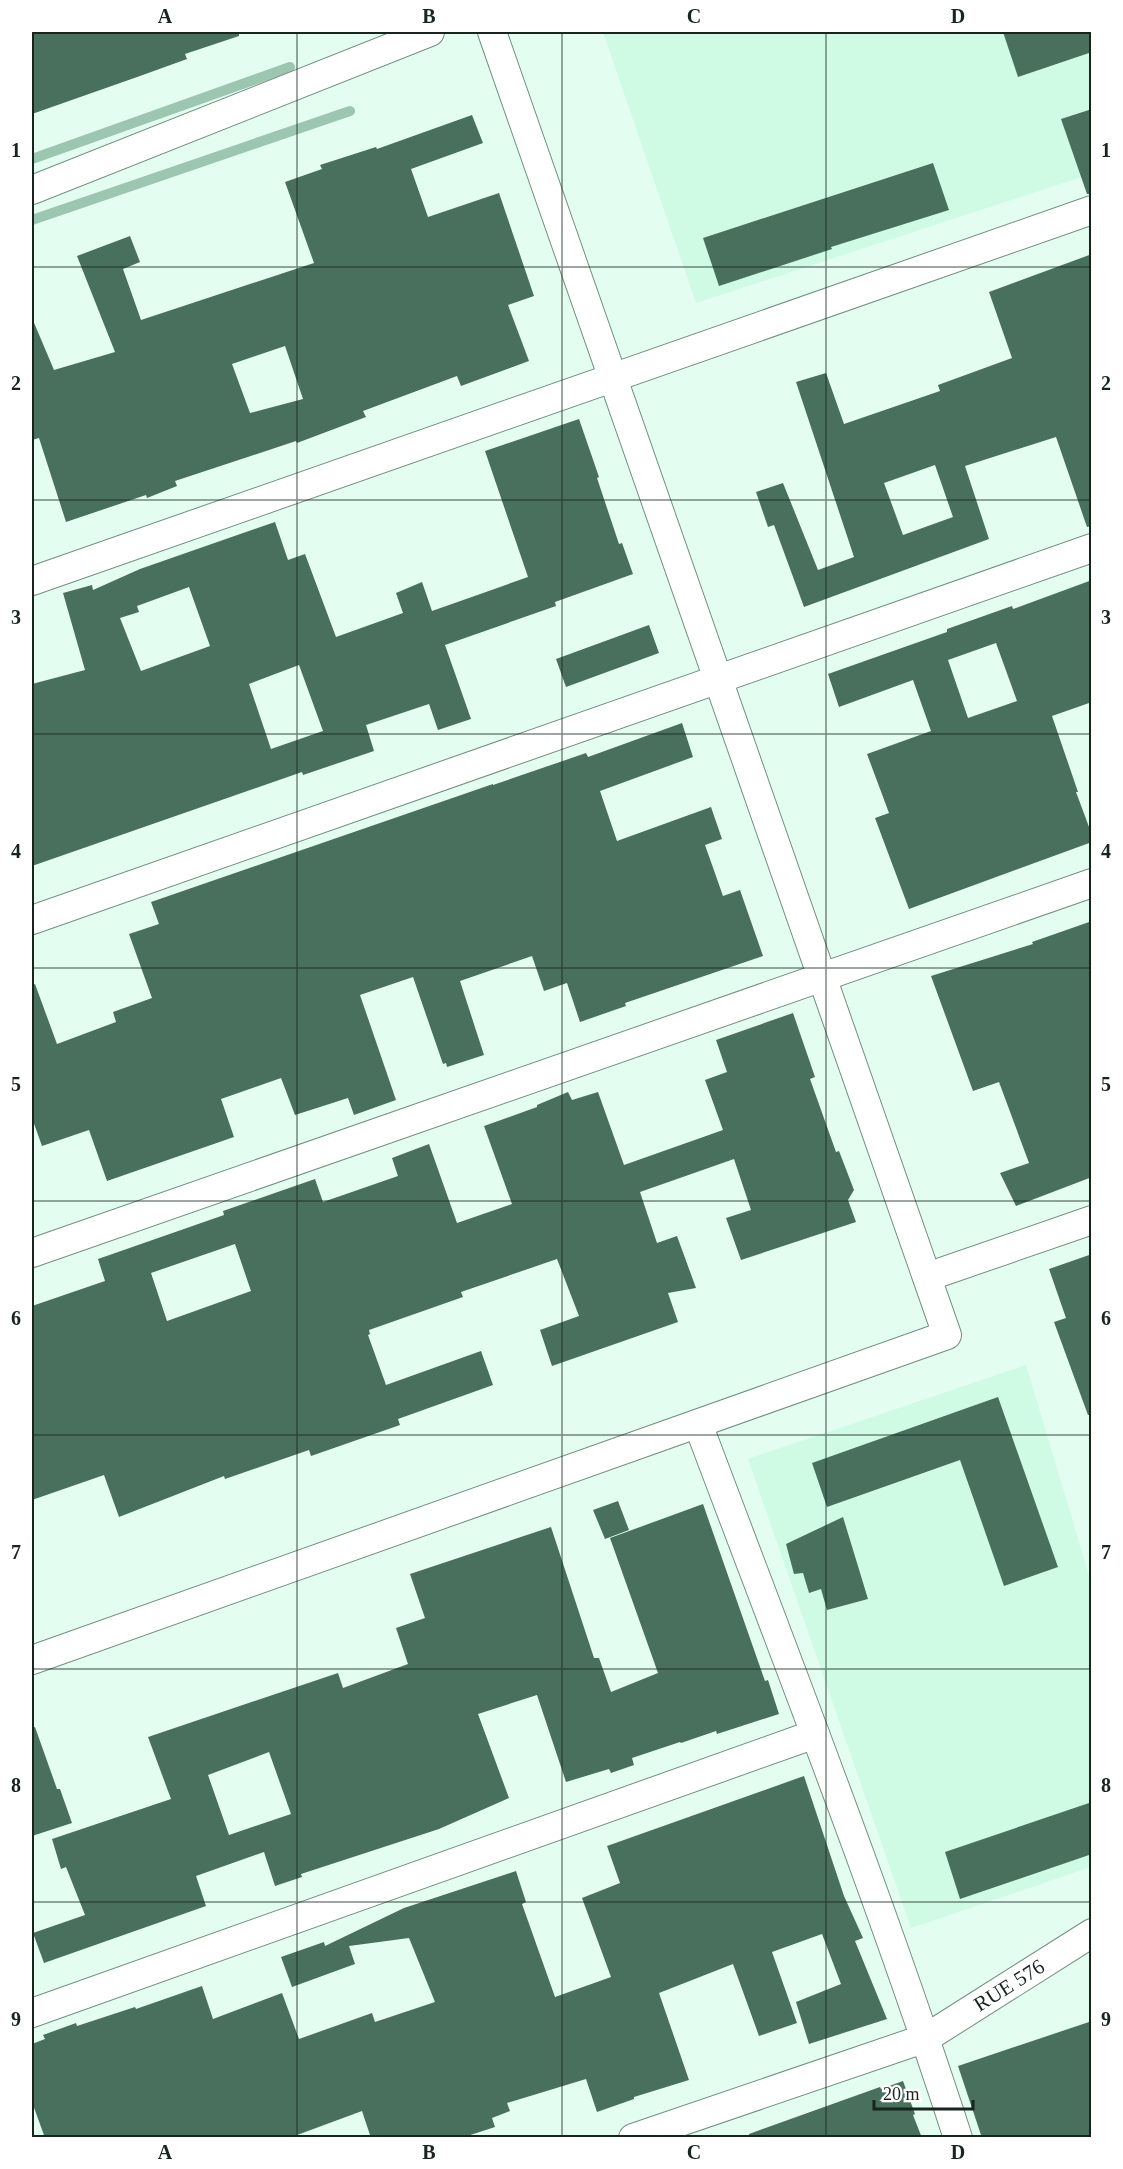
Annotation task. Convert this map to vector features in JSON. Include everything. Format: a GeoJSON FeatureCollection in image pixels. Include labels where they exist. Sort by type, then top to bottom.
{"type":"FeatureCollection","features":[{"type":"Feature","properties":{"kind":"street"},"geometry":{"type":"LineString","coordinates":[[32,190],[430,32]]}},
{"type":"Feature","properties":{"kind":"street"},"geometry":{"type":"LineString","coordinates":[[32,1660],[947,1335],[492,32]]}},
{"type":"Feature","properties":{"kind":"street"},"geometry":{"type":"LineString","coordinates":[[32,581],[1092,210]]}},
{"type":"Feature","properties":{"kind":"street"},"geometry":{"type":"LineString","coordinates":[[32,920],[1092,548]]}},
{"type":"Feature","properties":{"kind":"street"},"geometry":{"type":"LineString","coordinates":[[32,1253],[1092,883]]}},
{"type":"Feature","properties":{"kind":"street"},"geometry":{"type":"LineString","coordinates":[[927,1277],[1092,1221]]}},
{"type":"Feature","properties":{"kind":"street"},"geometry":{"type":"LineString","coordinates":[[698,1424],[926,2038],[958,2138]]}},
{"type":"Feature","properties":{"kind":"street"},"geometry":{"type":"LineString","coordinates":[[32,2013],[814,1734]]}},
{"type":"Feature","properties":{"kind":"street","name":"RUE 576"},"geometry":{"type":"LineString","coordinates":[[633,2138],[926,2038],[1092,1933]]}},
{"type":"Feature","properties":{"kind":"shaded area"},"geometry":{"type":"Polygon","coordinates":[[[603,32],[1091,32],[1091,174],[696,303],[603,32]]]}},
{"type":"Feature","properties":{"kind":"shaded area"},"geometry":{"type":"Polygon","coordinates":[[[1026,1365],[1091,1582],[1091,1867],[911,1928],[748,1459],[1026,1365]]]}},
{"type":"Feature","properties":{"kind":"building"},"geometry":{"type":"Polygon","coordinates":[[[32,32],[239,32],[239,36],[185,54],[187,59],[32,114],[32,32]]]}},
{"type":"Feature","properties":{"kind":"building"},"geometry":{"type":"Polygon","coordinates":[[[1003,32],[1092,32],[1092,52],[1018,77],[1003,32]]]}},
{"type":"Feature","properties":{"kind":"building"},"geometry":{"type":"Polygon","coordinates":[[[1092,109],[1092,194],[1087,194],[1061,119],[1092,109]]]}},
{"type":"Feature","properties":{"kind":"building"},"geometry":{"type":"Polygon","coordinates":[[[472,115],[483,143],[411,169],[428,217],[499,193],[534,296],[508,305],[529,361],[461,386],[457,376],[363,411],[366,417],[297,443],[296,441],[175,481],[177,486],[147,498],[146,495],[66,522],[39,438],[32,440],[32,318],[54,370],[115,352],[77,256],[130,236],[140,262],[123,269],[141,320],[314,263],[285,182],[322,169],[320,165],[376,147],[377,149],[472,115]],[[285,346],[232,364],[250,413],[303,399],[285,346]]]}},
{"type":"Feature","properties":{"kind":"building"},"geometry":{"type":"Polygon","coordinates":[[[933,163],[949,210],[831,247],[832,249],[719,286],[703,238],[933,163]]]}},
{"type":"Feature","properties":{"kind":"building"},"geometry":{"type":"Polygon","coordinates":[[[1092,254],[1092,526],[1087,527],[1056,437],[965,466],[989,539],[804,607],[774,525],[768,527],[756,492],[783,483],[818,570],[854,557],[796,382],[826,373],[844,424],[940,391],[938,385],[1012,358],[989,292],[1092,254]],[[935,465],[884,483],[903,535],[953,517],[935,465]]]}},
{"type":"Feature","properties":{"kind":"building"},"geometry":{"type":"Polygon","coordinates":[[[579,419],[619,544],[622,543],[633,574],[555,602],[556,606],[445,645],[471,719],[438,730],[429,704],[366,725],[374,751],[303,775],[302,772],[32,866],[32,684],[85,670],[63,593],[92,585],[93,590],[140,569],[275,522],[288,560],[305,554],[336,637],[403,613],[396,593],[422,582],[432,611],[528,577],[485,451],[579,419]],[[189,587],[137,606],[139,612],[120,618],[141,671],[210,646],[189,587]],[[299,665],[249,684],[271,749],[323,731],[299,665]]]}},
{"type":"Feature","properties":{"kind":"building"},"geometry":{"type":"Polygon","coordinates":[[[1092,580],[1092,702],[1052,716],[1092,835],[1092,842],[909,909],[875,818],[889,813],[867,754],[931,731],[913,680],[839,707],[828,674],[947,632],[947,629],[1012,606],[1013,609],[1092,580]],[[996,643],[948,660],[968,718],[1017,701],[996,643]]]}},
{"type":"Feature","properties":{"kind":"building"},"geometry":{"type":"Polygon","coordinates":[[[649,625],[659,653],[566,687],[556,659],[649,625]]]}},
{"type":"Feature","properties":{"kind":"building"},"geometry":{"type":"Polygon","coordinates":[[[682,723],[693,757],[600,791],[617,841],[711,807],[722,839],[705,845],[723,896],[740,890],[763,956],[625,1003],[626,1006],[580,1022],[567,983],[544,991],[532,956],[460,981],[484,1055],[447,1067],[446,1063],[443,1064],[413,977],[360,995],[396,1100],[354,1115],[348,1098],[295,1115],[281,1078],[221,1099],[234,1137],[107,1181],[89,1130],[42,1146],[32,1118],[32,985],[35,984],[57,1044],[116,1022],[113,1012],[152,998],[129,934],[159,924],[151,902],[493,784],[586,753],[588,757],[682,723]]]}},
{"type":"Feature","properties":{"kind":"building"},"geometry":{"type":"Polygon","coordinates":[[[1092,921],[1092,1177],[1016,1206],[1000,1173],[1029,1163],[999,1082],[973,1091],[931,976],[1033,944],[1032,942],[1092,921]]]}},
{"type":"Feature","properties":{"kind":"building"},"geometry":{"type":"Polygon","coordinates":[[[793,1013],[815,1077],[810,1079],[836,1152],[839,1151],[854,1190],[848,1200],[856,1222],[741,1260],[726,1218],[751,1210],[734,1159],[640,1192],[657,1243],[677,1236],[696,1288],[668,1293],[678,1322],[552,1366],[540,1330],[579,1316],[557,1259],[461,1292],[463,1297],[369,1330],[368,1335],[386,1385],[481,1351],[493,1385],[398,1419],[400,1425],[311,1456],[309,1450],[225,1479],[224,1476],[119,1517],[104,1475],[32,1500],[32,1306],[105,1281],[98,1259],[224,1215],[223,1211],[315,1179],[323,1202],[398,1176],[392,1158],[429,1144],[457,1223],[512,1204],[484,1126],[537,1107],[537,1105],[568,1092],[572,1100],[598,1092],[624,1165],[723,1130],[705,1080],[727,1072],[716,1040],[793,1013]],[[235,1244],[151,1273],[167,1321],[251,1291],[235,1244]]]}},
{"type":"Feature","properties":{"kind":"building"},"geometry":{"type":"Polygon","coordinates":[[[1092,1254],[1092,1415],[1088,1415],[1054,1322],[1066,1318],[1049,1269],[1092,1254]]]}},
{"type":"Feature","properties":{"kind":"building"},"geometry":{"type":"Polygon","coordinates":[[[998,1397],[1058,1567],[1004,1586],[960,1460],[827,1507],[812,1463],[998,1397]]]}},
{"type":"Feature","properties":{"kind":"building"},"geometry":{"type":"Polygon","coordinates":[[[618,1501],[629,1530],[605,1539],[593,1510],[618,1501]]]}},
{"type":"Feature","properties":{"kind":"building"},"geometry":{"type":"Polygon","coordinates":[[[703,1504],[765,1681],[768,1680],[779,1714],[632,1758],[634,1765],[611,1773],[609,1769],[566,1782],[537,1695],[478,1714],[509,1798],[439,1829],[301,1874],[302,1877],[275,1886],[264,1852],[196,1876],[206,1906],[44,1963],[33,1933],[85,1915],[66,1867],[61,1869],[52,1839],[171,1799],[148,1737],[338,1673],[343,1688],[408,1664],[396,1628],[425,1618],[410,1574],[551,1527],[594,1658],[599,1658],[611,1692],[658,1673],[610,1538],[703,1504]],[[269,1752],[208,1775],[229,1835],[291,1814],[269,1752]]]}},
{"type":"Feature","properties":{"kind":"building"},"geometry":{"type":"Polygon","coordinates":[[[843,1517],[868,1599],[827,1610],[821,1589],[809,1593],[803,1573],[794,1574],[786,1544],[843,1517]]]}},
{"type":"Feature","properties":{"kind":"building"},"geometry":{"type":"Polygon","coordinates":[[[35,1727],[72,1823],[32,1836],[32,1728],[35,1727]]]}},
{"type":"Feature","properties":{"kind":"building"},"geometry":{"type":"Polygon","coordinates":[[[804,1776],[844,1896],[863,1938],[855,1941],[887,2019],[809,2044],[796,2002],[841,1984],[822,1934],[772,1952],[797,2023],[759,2036],[733,1964],[659,1993],[689,2080],[634,2097],[634,2099],[597,2112],[586,2079],[507,2103],[510,2111],[492,2118],[495,2127],[461,2138],[371,2138],[362,2111],[289,2138],[45,2138],[32,2102],[32,2044],[45,2039],[43,2035],[76,2023],[77,2026],[135,2007],[136,2009],[202,1986],[213,2019],[282,1993],[299,2039],[372,2013],[375,2022],[435,2002],[409,1938],[349,1946],[355,1964],[292,1987],[281,1957],[324,1942],[325,1946],[404,1908],[516,1871],[526,1902],[522,1904],[555,1997],[611,1977],[582,1898],[620,1883],[607,1846],[804,1776]]]}},
{"type":"Feature","properties":{"kind":"building"},"geometry":{"type":"Polygon","coordinates":[[[1092,1802],[1092,1854],[960,1899],[945,1852],[1092,1802]]]}},
{"type":"Feature","properties":{"kind":"building"},"geometry":{"type":"Polygon","coordinates":[[[1092,2021],[1092,2138],[982,2138],[958,2066],[1092,2021]]]}},
{"type":"Feature","properties":{"kind":"building"},"geometry":{"type":"Polygon","coordinates":[[[903,2081],[922,2138],[750,2138],[749,2134],[880,2087],[881,2089],[903,2081]]]}},
{"type":"Feature","properties":{"kind":"waterway"},"geometry":{"type":"LineString","coordinates":[[32,159],[290,67]]}},
{"type":"Feature","properties":{"kind":"waterway"},"geometry":{"type":"LineString","coordinates":[[32,220],[350,111]]}}]}
